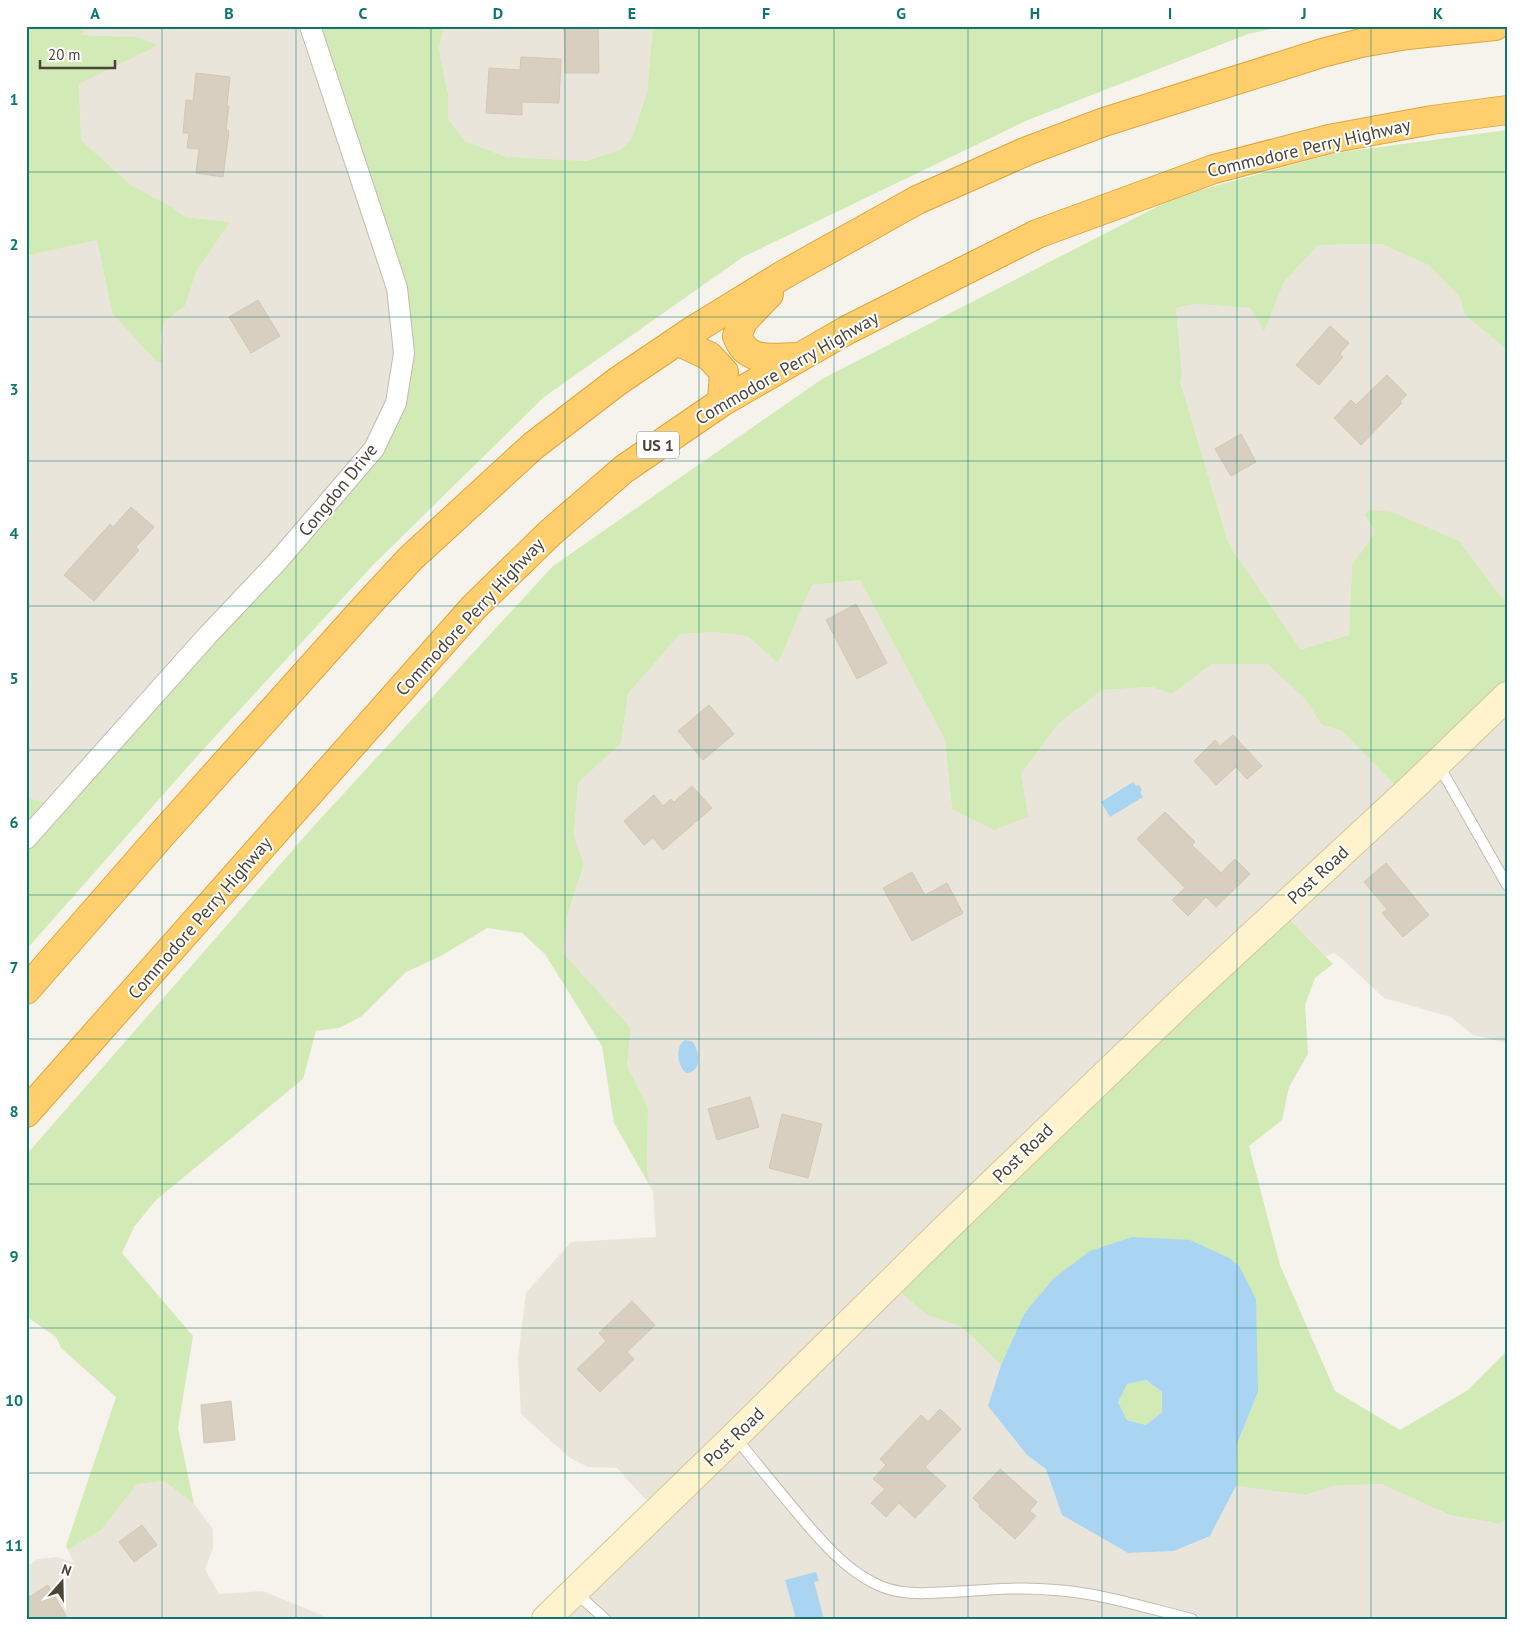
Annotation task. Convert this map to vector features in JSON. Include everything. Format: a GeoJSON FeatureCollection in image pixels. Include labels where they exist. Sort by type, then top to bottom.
{"type":"FeatureCollection","features":[{"type":"Feature","properties":{"kind":"highway"},"geometry":{"type":"LineString","coordinates":[[26,990],[164,832],[411,558],[533,446],[618,381],[677,341],[782,275],[917,200],[1027,151],[1104,122],[1322,52],[1408,34],[1495,26]]}},
{"type":"Feature","properties":{"kind":"highway","name":"Commodore Perry Highway"},"geometry":{"type":"LineString","coordinates":[[26,1113],[474,607],[550,533],[624,469],[722,402],[847,330],[1037,234],[1214,168],[1329,140],[1432,120],[1507,110]]}},
{"type":"Feature","properties":{"kind":"highway"},"geometry":{"type":"LineString","coordinates":[[782,275],[764,301],[743,321],[737,336],[740,344],[747,352],[760,358],[801,356]]}},
{"type":"Feature","properties":{"kind":"highway"},"geometry":{"type":"LineString","coordinates":[[677,341],[708,356],[724,372],[722,402]]}},
{"type":"Feature","properties":{"kind":"street","name":"Congdon Drive"},"geometry":{"type":"LineString","coordinates":[[26,839],[207,636],[278,562],[374,449],[396,403],[404,353],[398,288],[310,26]]}},
{"type":"Feature","properties":{"kind":"street","name":"Post Road"},"geometry":{"type":"LineString","coordinates":[[546,1619],[735,1436],[941,1232],[1142,1039],[1507,696]]}},
{"type":"Feature","properties":{"kind":"lane"},"geometry":{"type":"LineString","coordinates":[[1437,763],[1507,885]]}},
{"type":"Feature","properties":{"kind":"lane"},"geometry":{"type":"LineString","coordinates":[[735,1436],[823,1542],[853,1571],[887,1590],[939,1594],[997,1589],[1052,1589],[1110,1598],[1192,1619]]}},
{"type":"Feature","properties":{"kind":"lane"},"geometry":{"type":"LineString","coordinates":[[574,1592],[605,1619]]}},
{"type":"Feature","properties":{"kind":"shaded area"},"geometry":{"type":"Polygon","coordinates":[[[84,26],[313,26],[407,346],[378,442],[51,804],[26,798],[26,256],[97,240],[112,313],[160,339],[164,322],[185,306],[196,272],[230,222],[185,217],[172,207],[131,185],[81,140],[79,84],[136,37],[82,35],[84,26]]]}},
{"type":"Feature","properties":{"kind":"shaded area"},"geometry":{"type":"Polygon","coordinates":[[[444,26],[653,26],[647,92],[632,138],[620,150],[586,161],[509,158],[465,141],[448,119],[448,94],[439,49],[444,26]]]}},
{"type":"Feature","properties":{"kind":"shaded area"},"geometry":{"type":"Polygon","coordinates":[[[1382,244],[1428,265],[1460,297],[1464,314],[1507,350],[1507,601],[1364,516],[1373,528],[1374,534],[1352,565],[1349,636],[1301,651],[1231,548],[1227,539],[1180,381],[1182,375],[1176,308],[1196,304],[1250,308],[1264,330],[1284,282],[1318,245],[1382,244]]]}},
{"type":"Feature","properties":{"kind":"shaded area"},"geometry":{"type":"Polygon","coordinates":[[[860,580],[945,740],[952,809],[1027,817],[1021,774],[1058,724],[1102,690],[1152,687],[1172,694],[1212,664],[1267,664],[1304,698],[1322,725],[1342,731],[1399,789],[1507,696],[1507,1043],[1473,1035],[1451,1017],[1384,998],[1341,958],[1334,953],[1326,956],[1280,909],[927,1315],[962,1327],[1001,1365],[988,1406],[1027,1455],[1046,1469],[1062,1515],[1128,1553],[1174,1551],[1210,1536],[1236,1486],[1305,1495],[1334,1486],[1381,1484],[1450,1515],[1498,1524],[1507,1520],[1507,1619],[545,1619],[655,1510],[617,1468],[588,1467],[570,1458],[521,1414],[518,1358],[526,1293],[571,1242],[656,1237],[653,1192],[647,1170],[648,1108],[627,1065],[631,1028],[562,953],[567,916],[584,864],[574,836],[578,783],[621,743],[628,694],[680,634],[715,632],[747,636],[778,663],[812,585],[860,580]]]}},
{"type":"Feature","properties":{"kind":"shaded area"},"geometry":{"type":"Polygon","coordinates":[[[164,1481],[194,1504],[213,1529],[213,1549],[205,1569],[219,1594],[263,1591],[331,1619],[26,1619],[26,1568],[37,1559],[58,1557],[74,1563],[68,1550],[101,1530],[136,1484],[164,1481]]]}},
{"type":"Feature","properties":{"kind":"green space"},"geometry":{"type":"Polygon","coordinates":[[[26,26],[84,26],[83,35],[136,37],[158,45],[79,84],[81,140],[131,185],[172,207],[185,217],[230,222],[196,272],[185,306],[164,322],[160,339],[163,363],[157,362],[112,313],[97,240],[26,256],[26,26]]]}},
{"type":"Feature","properties":{"kind":"green space"},"geometry":{"type":"Polygon","coordinates":[[[313,26],[444,26],[439,49],[448,94],[448,119],[465,141],[509,158],[586,161],[620,150],[632,138],[647,92],[653,26],[1284,26],[1248,34],[1028,120],[743,257],[544,397],[373,565],[199,754],[26,950],[26,798],[51,804],[378,442],[407,346],[313,26]]]}},
{"type":"Feature","properties":{"kind":"green space"},"geometry":{"type":"Polygon","coordinates":[[[1507,130],[1507,350],[1464,314],[1460,297],[1428,265],[1382,244],[1318,245],[1284,282],[1264,331],[1250,308],[1196,304],[1176,308],[1182,375],[1180,381],[1227,539],[1231,548],[1301,650],[1349,635],[1352,565],[1374,534],[1373,528],[1364,515],[1370,510],[1392,512],[1459,541],[1500,596],[1507,601],[1507,696],[1399,789],[1342,731],[1322,725],[1304,698],[1267,664],[1212,664],[1172,694],[1152,687],[1102,690],[1058,724],[1021,774],[1028,817],[994,830],[952,809],[945,740],[860,580],[812,585],[778,663],[747,636],[715,632],[680,634],[628,694],[621,743],[578,783],[574,836],[584,864],[567,916],[563,953],[631,1028],[627,1065],[648,1108],[647,1170],[650,1186],[614,1123],[602,1046],[545,954],[522,933],[487,928],[441,956],[406,972],[362,1016],[339,1028],[316,1031],[303,1079],[156,1200],[134,1227],[122,1253],[193,1336],[178,1428],[194,1504],[164,1481],[137,1484],[101,1530],[68,1550],[66,1546],[116,1397],[61,1348],[56,1337],[26,1316],[26,1155],[312,828],[553,566],[822,379],[1178,196],[1336,153],[1507,130]]]}},
{"type":"Feature","properties":{"kind":"green space"},"geometry":{"type":"Polygon","coordinates":[[[1280,909],[1333,964],[1315,978],[1305,1005],[1308,1054],[1289,1087],[1282,1120],[1249,1146],[1280,1265],[1335,1391],[1400,1430],[1468,1390],[1507,1351],[1507,1520],[1499,1524],[1450,1515],[1381,1484],[1334,1486],[1305,1495],[1236,1486],[1237,1444],[1258,1392],[1024,1314],[1001,1365],[962,1327],[927,1315],[895,1287],[1280,909]]]}},
{"type":"Feature","properties":{"kind":"green space"},"geometry":{"type":"Polygon","coordinates":[[[1146,1380],[1162,1392],[1162,1412],[1146,1425],[1127,1420],[1118,1402],[1126,1384],[1146,1380]]]}},
{"type":"Feature","properties":{"kind":"water"},"geometry":{"type":"Polygon","coordinates":[[[1133,782],[1136,786],[1139,785],[1143,797],[1110,817],[1101,802],[1133,782]]]}},
{"type":"Feature","properties":{"kind":"water"},"geometry":{"type":"Polygon","coordinates":[[[685,1040],[693,1042],[698,1056],[695,1070],[686,1073],[681,1066],[678,1056],[680,1047],[685,1040]]]}},
{"type":"Feature","properties":{"kind":"water"},"geometry":{"type":"Polygon","coordinates":[[[1132,1237],[1190,1240],[1229,1258],[1239,1266],[1256,1299],[1258,1392],[1237,1444],[1236,1486],[1210,1536],[1174,1551],[1128,1553],[1062,1515],[1046,1469],[1027,1455],[988,1406],[1001,1365],[1024,1314],[1053,1279],[1090,1251],[1132,1237]],[[1146,1380],[1127,1384],[1118,1402],[1127,1420],[1146,1425],[1162,1412],[1162,1392],[1146,1380]]]}},
{"type":"Feature","properties":{"kind":"water"},"geometry":{"type":"Polygon","coordinates":[[[816,1572],[819,1581],[814,1582],[824,1619],[796,1619],[785,1580],[816,1572]]]}},
{"type":"Feature","properties":{"kind":"building"},"geometry":{"type":"Polygon","coordinates":[[[564,26],[598,26],[599,73],[565,73],[564,26]]]}},
{"type":"Feature","properties":{"kind":"building"},"geometry":{"type":"Polygon","coordinates":[[[521,57],[561,59],[559,103],[522,102],[522,115],[486,113],[489,68],[520,70],[521,57]]]}},
{"type":"Feature","properties":{"kind":"building"},"geometry":{"type":"Polygon","coordinates":[[[196,73],[230,77],[226,130],[229,131],[223,177],[196,173],[199,149],[187,148],[189,133],[183,133],[186,100],[193,101],[196,73]]]}},
{"type":"Feature","properties":{"kind":"building"},"geometry":{"type":"Polygon","coordinates":[[[258,300],[280,336],[251,353],[229,317],[258,300]]]}},
{"type":"Feature","properties":{"kind":"building"},"geometry":{"type":"Polygon","coordinates":[[[1330,326],[1349,343],[1340,354],[1343,357],[1319,385],[1296,365],[1330,326]]]}},
{"type":"Feature","properties":{"kind":"building"},"geometry":{"type":"Polygon","coordinates":[[[1387,375],[1407,395],[1400,401],[1402,403],[1361,445],[1334,418],[1351,400],[1356,405],[1387,375]]]}},
{"type":"Feature","properties":{"kind":"building"},"geometry":{"type":"Polygon","coordinates":[[[1241,434],[1256,462],[1231,476],[1215,449],[1241,434]]]}},
{"type":"Feature","properties":{"kind":"building"},"geometry":{"type":"Polygon","coordinates":[[[131,507],[154,527],[136,547],[139,550],[94,601],[64,575],[110,524],[113,527],[131,507]]]}},
{"type":"Feature","properties":{"kind":"building"},"geometry":{"type":"Polygon","coordinates":[[[856,604],[887,663],[857,679],[826,620],[856,604]]]}},
{"type":"Feature","properties":{"kind":"building"},"geometry":{"type":"Polygon","coordinates":[[[709,705],[734,734],[703,760],[678,731],[709,705]]]}},
{"type":"Feature","properties":{"kind":"building"},"geometry":{"type":"Polygon","coordinates":[[[1233,735],[1262,766],[1247,779],[1236,767],[1216,785],[1194,761],[1215,740],[1220,746],[1233,735]]]}},
{"type":"Feature","properties":{"kind":"building"},"geometry":{"type":"Polygon","coordinates":[[[692,786],[712,808],[663,850],[653,838],[644,845],[624,821],[654,795],[663,806],[671,799],[674,802],[692,786]]]}},
{"type":"Feature","properties":{"kind":"building"},"geometry":{"type":"Polygon","coordinates":[[[1165,812],[1195,842],[1192,845],[1221,873],[1235,859],[1250,874],[1216,907],[1206,897],[1188,916],[1172,900],[1185,888],[1137,839],[1165,812]]]}},
{"type":"Feature","properties":{"kind":"building"},"geometry":{"type":"Polygon","coordinates":[[[1386,863],[1429,915],[1403,937],[1382,913],[1387,909],[1364,882],[1386,863]]]}},
{"type":"Feature","properties":{"kind":"building"},"geometry":{"type":"Polygon","coordinates":[[[912,872],[925,895],[947,883],[963,913],[912,941],[883,888],[912,872]]]}},
{"type":"Feature","properties":{"kind":"building"},"geometry":{"type":"Polygon","coordinates":[[[750,1097],[759,1127],[717,1140],[708,1109],[750,1097]]]}},
{"type":"Feature","properties":{"kind":"building"},"geometry":{"type":"Polygon","coordinates":[[[782,1114],[822,1124],[808,1178],[769,1168],[782,1114]]]}},
{"type":"Feature","properties":{"kind":"building"},"geometry":{"type":"Polygon","coordinates":[[[632,1301],[655,1325],[627,1352],[634,1359],[600,1392],[577,1369],[606,1341],[599,1333],[632,1301]]]}},
{"type":"Feature","properties":{"kind":"building"},"geometry":{"type":"Polygon","coordinates":[[[231,1401],[235,1440],[204,1443],[201,1405],[231,1401]]]}},
{"type":"Feature","properties":{"kind":"building"},"geometry":{"type":"Polygon","coordinates":[[[940,1409],[961,1429],[925,1467],[946,1486],[915,1518],[899,1503],[886,1517],[871,1503],[885,1489],[873,1479],[886,1465],[880,1459],[921,1415],[928,1422],[940,1409]]]}},
{"type":"Feature","properties":{"kind":"building"},"geometry":{"type":"Polygon","coordinates":[[[1000,1469],[1037,1502],[1030,1511],[1036,1516],[1015,1539],[979,1507],[980,1505],[973,1498],[1000,1469]]]}},
{"type":"Feature","properties":{"kind":"building"},"geometry":{"type":"Polygon","coordinates":[[[142,1525],[157,1545],[134,1562],[119,1542],[142,1525]]]}},
{"type":"Feature","properties":{"kind":"building"},"geometry":{"type":"Polygon","coordinates":[[[48,1585],[68,1619],[26,1619],[26,1599],[48,1585]]]}}]}
